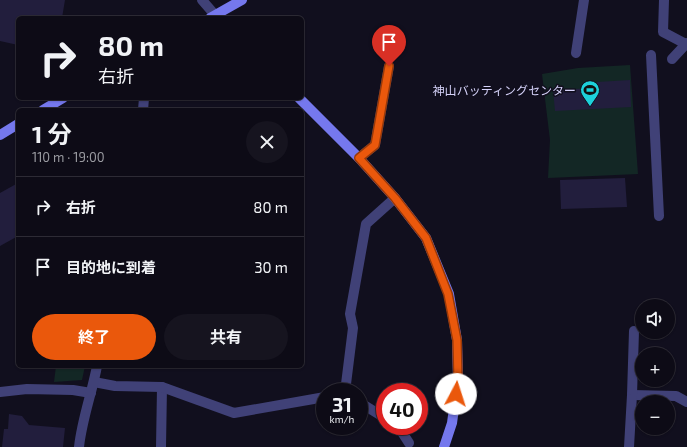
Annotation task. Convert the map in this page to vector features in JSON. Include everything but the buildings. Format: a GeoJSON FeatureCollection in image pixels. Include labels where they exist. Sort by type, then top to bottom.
{"type":"FeatureCollection","features":[{"type":"Feature","properties":{"kind":"street"},"geometry":{"type":"LineString","coordinates":[[202,0],[214,16]]}},
{"type":"Feature","properties":{"kind":"street"},"geometry":{"type":"LineString","coordinates":[[217,16],[242,0]]}},
{"type":"Feature","properties":{"kind":"street"},"geometry":{"type":"LineString","coordinates":[[576,53],[584,0]]}},
{"type":"Feature","properties":{"kind":"street"},"geometry":{"type":"LineString","coordinates":[[664,0],[663,32],[687,44],[672,58]]}},
{"type":"Feature","properties":{"kind":"street"},"geometry":{"type":"LineString","coordinates":[[651,54],[659,216]]}},
{"type":"Feature","properties":{"kind":"street"},"geometry":{"type":"LineString","coordinates":[[359,158],[375,145],[389,66]]}},
{"type":"Feature","properties":{"kind":"street"},"geometry":{"type":"LineString","coordinates":[[46,108],[60,100]]}},
{"type":"Feature","properties":{"kind":"street"},"geometry":{"type":"LineString","coordinates":[[301,100],[359,158],[395,198],[426,238],[448,294],[457,340],[458,379],[452,423],[444,447]]}},
{"type":"Feature","properties":{"kind":"street"},"geometry":{"type":"LineString","coordinates":[[0,135],[16,125]]}},
{"type":"Feature","properties":{"kind":"street"},"geometry":{"type":"LineString","coordinates":[[346,383],[353,328],[350,314],[366,224],[395,198]]}},
{"type":"Feature","properties":{"kind":"street"},"geometry":{"type":"LineString","coordinates":[[629,447],[634,331]]}},
{"type":"Feature","properties":{"kind":"street"},"geometry":{"type":"LineString","coordinates":[[79,447],[86,408],[97,368]]}},
{"type":"Feature","properties":{"kind":"street"},"geometry":{"type":"LineString","coordinates":[[94,382],[115,386],[162,387],[234,413],[316,399]]}},
{"type":"Feature","properties":{"kind":"street"},"geometry":{"type":"LineString","coordinates":[[161,447],[162,387]]}},
{"type":"Feature","properties":{"kind":"street"},"geometry":{"type":"LineString","coordinates":[[0,392],[27,389],[91,392]]}},
{"type":"Feature","properties":{"kind":"street"},"geometry":{"type":"LineString","coordinates":[[632,395],[676,396],[687,402]]}},
{"type":"Feature","properties":{"kind":"street"},"geometry":{"type":"LineString","coordinates":[[404,435],[409,443]]}},
{"type":"Feature","properties":{"kind":"green space","name":"神山バッティングセンター"},"geometry":{"type":"Polygon","coordinates":[[[630,65],[638,174],[548,178],[550,140],[542,74],[578,68],[630,65]]]}},
{"type":"Feature","properties":{"kind":"green space"},"geometry":{"type":"Polygon","coordinates":[[[56,368],[85,368],[82,380],[54,382],[56,368]]]}},
{"type":"Feature","properties":{"kind":"place","name":"神山バッティングセンター"},"geometry":{"type":"Point","coordinates":[590,107]}},
{"type":"Feature","properties":{"kind":"route"},"geometry":{"type":"LineString","coordinates":[[389,66],[375,145],[359,158],[395,198],[426,238],[448,294],[457,340],[458,379],[456,394]]}}]}
